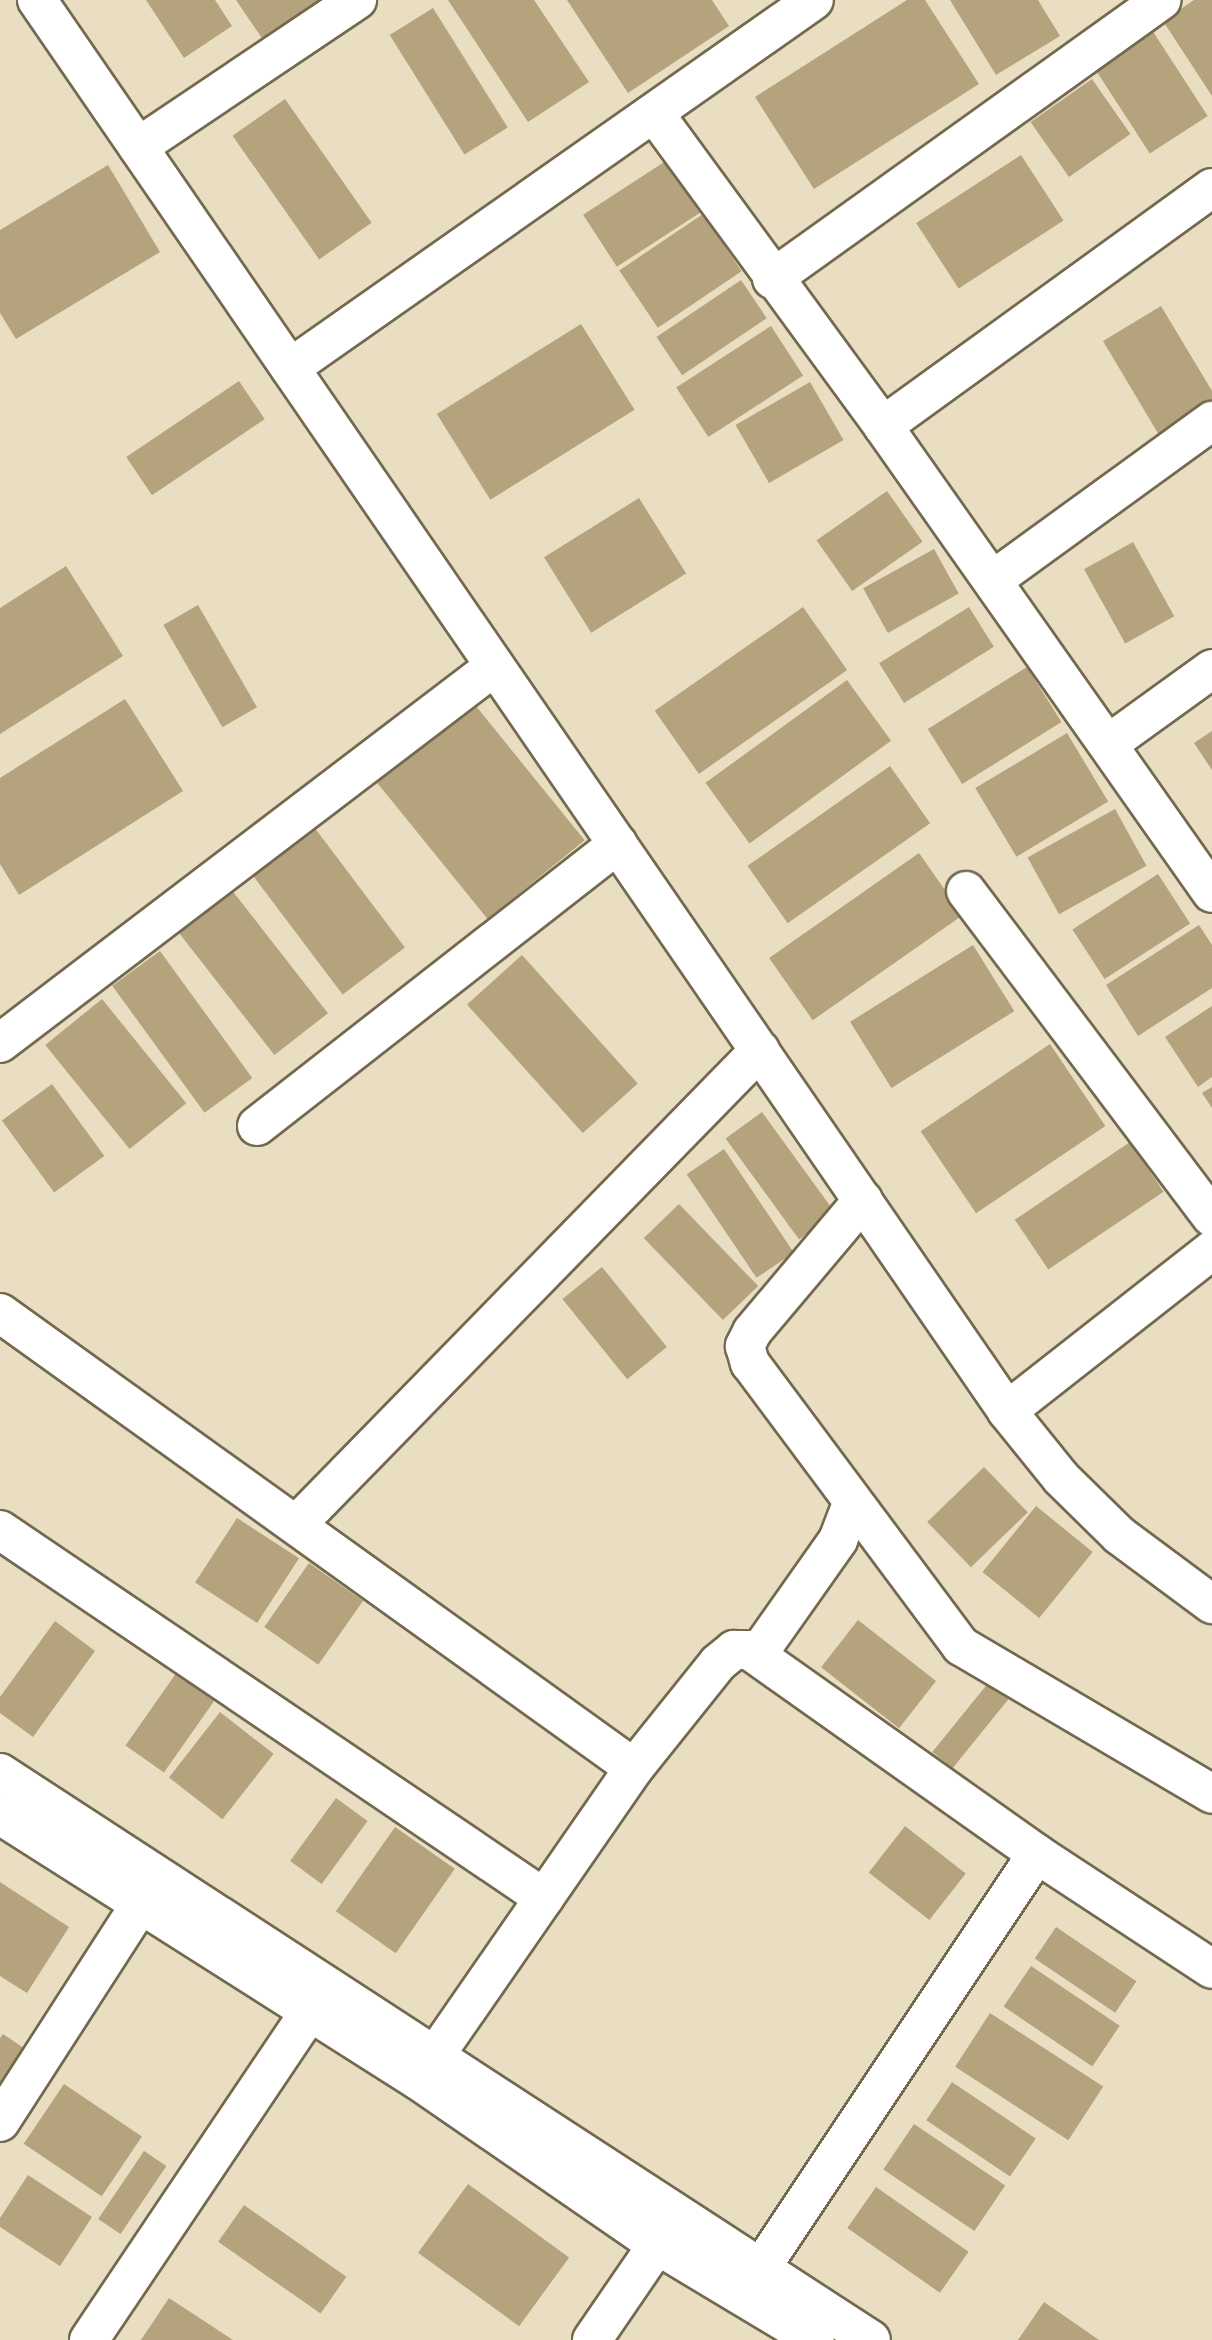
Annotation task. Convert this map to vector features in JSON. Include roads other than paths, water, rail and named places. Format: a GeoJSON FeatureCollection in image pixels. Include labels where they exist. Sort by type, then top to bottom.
{"type":"FeatureCollection","features":[{"type":"Feature","properties":{"kind":"street"},"geometry":{"type":"LineString","coordinates":[[37,0],[1007,1411],[1061,1478],[1119,1535],[1212,1604]]}},
{"type":"Feature","properties":{"kind":"street"},"geometry":{"type":"LineString","coordinates":[[138,147],[357,0]]}},
{"type":"Feature","properties":{"kind":"street"},"geometry":{"type":"LineString","coordinates":[[290,368],[814,0]]}},
{"type":"Feature","properties":{"kind":"street"},"geometry":{"type":"LineString","coordinates":[[772,279],[1161,0]]}},
{"type":"Feature","properties":{"kind":"street"},"geometry":{"type":"LineString","coordinates":[[654,113],[772,279],[883,426],[1212,893]]}},
{"type":"Feature","properties":{"kind":"street"},"geometry":{"type":"LineString","coordinates":[[883,426],[1212,188]]}},
{"type":"Feature","properties":{"kind":"street"},"geometry":{"type":"LineString","coordinates":[[993,580],[1212,421]]}},
{"type":"Feature","properties":{"kind":"street"},"geometry":{"type":"LineString","coordinates":[[0,1042],[495,666]]}},
{"type":"Feature","properties":{"kind":"street"},"geometry":{"type":"LineString","coordinates":[[1108,744],[1212,669]]}},
{"type":"Feature","properties":{"kind":"street"},"geometry":{"type":"LineString","coordinates":[[257,1126],[618,844]]}},
{"type":"Feature","properties":{"kind":"street"},"geometry":{"type":"LineString","coordinates":[[966,891],[1212,1217]]}},
{"type":"Feature","properties":{"kind":"street"},"geometry":{"type":"LineString","coordinates":[[296,1525],[760,1051]]}},
{"type":"Feature","properties":{"kind":"street"},"geometry":{"type":"LineString","coordinates":[[863,1200],[745,1346],[750,1363],[852,1504],[970,1654],[1212,1794]]}},
{"type":"Feature","properties":{"kind":"street"},"geometry":{"type":"LineString","coordinates":[[1007,1411],[1212,1250]]}},
{"type":"Feature","properties":{"kind":"street"},"geometry":{"type":"LineString","coordinates":[[0,1313],[634,1768]]}},
{"type":"Feature","properties":{"kind":"street"},"geometry":{"type":"LineString","coordinates":[[757,1655],[838,1540],[852,1504]]}},
{"type":"Feature","properties":{"kind":"street"},"geometry":{"type":"LineString","coordinates":[[0,1530],[544,1898]]}},
{"type":"Feature","properties":{"kind":"street"},"geometry":{"type":"LineString","coordinates":[[427,2068],[634,1768],[718,1663],[734,1650],[749,1650],[757,1655],[1037,1854],[1212,1969]]}},
{"type":"Feature","properties":{"kind":"street"},"geometry":{"type":"LineString","coordinates":[[0,1773],[318,1999],[752,2282],[815,2340]]}},
{"type":"Feature","properties":{"kind":"street"},"geometry":{"type":"LineString","coordinates":[[0,1815],[141,1905],[318,1999]]}},
{"type":"Feature","properties":{"kind":"street"},"geometry":{"type":"LineString","coordinates":[[752,2282],[1037,1854]]}},
{"type":"Feature","properties":{"kind":"street"},"geometry":{"type":"LineString","coordinates":[[0,2122],[141,1905]]}},
{"type":"Feature","properties":{"kind":"street"},"geometry":{"type":"LineString","coordinates":[[89,2340],[318,1999]]}},
{"type":"Feature","properties":{"kind":"street"},"geometry":{"type":"LineString","coordinates":[[427,2068],[657,2245],[752,2282],[871,2340]]}},
{"type":"Feature","properties":{"kind":"street"},"geometry":{"type":"LineString","coordinates":[[592,2340],[657,2245]]}}]}
